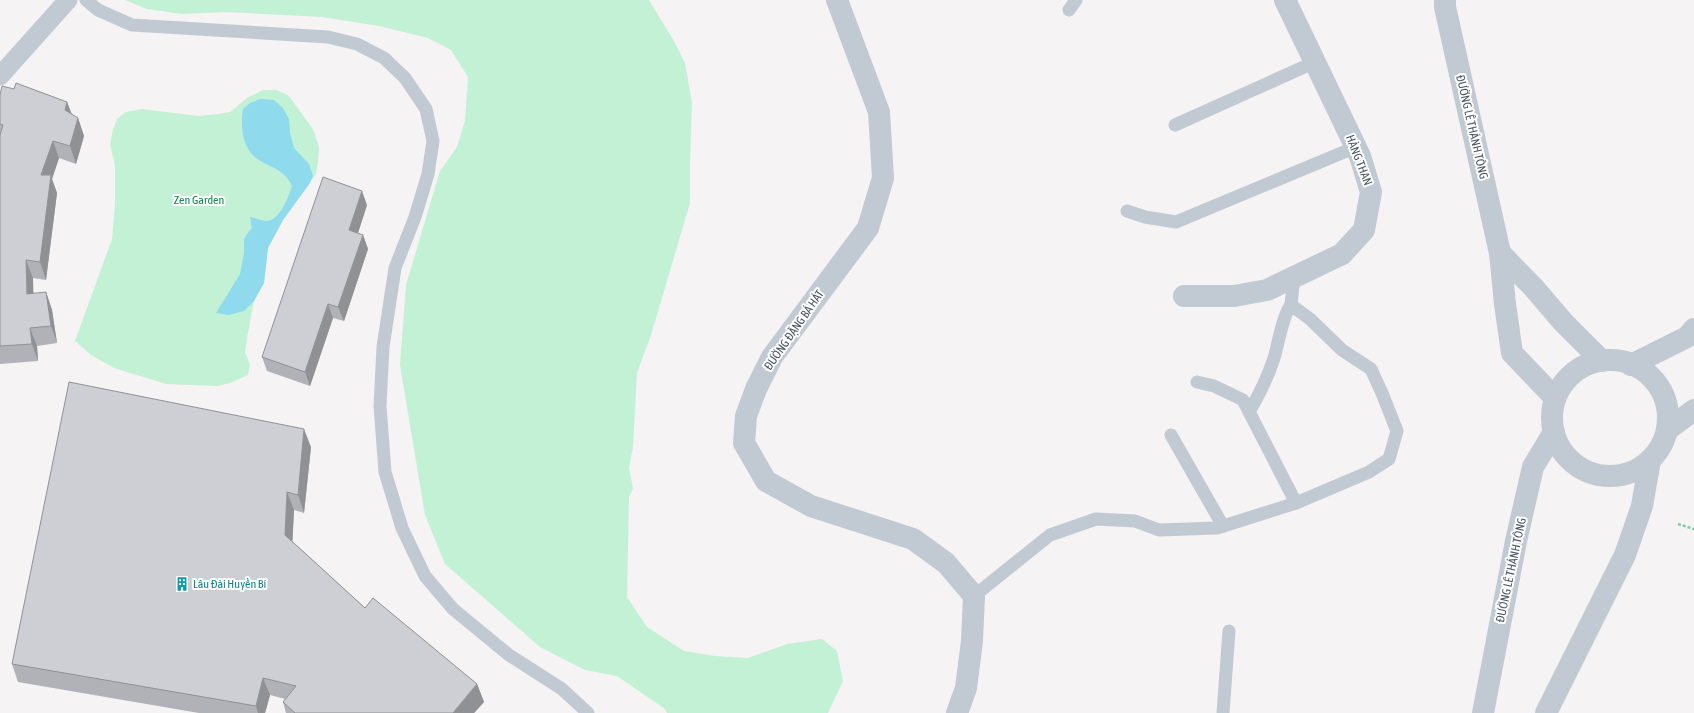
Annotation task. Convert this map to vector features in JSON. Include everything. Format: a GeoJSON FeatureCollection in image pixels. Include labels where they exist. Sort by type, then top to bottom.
{"type":"FeatureCollection","features":[{"type":"Feature","properties":{"kind":"street"},"geometry":{"type":"LineString","coordinates":[[0,76],[68,0]]}},
{"type":"Feature","properties":{"kind":"street","name":"ĐƯỜNG ĐẶNG BÁ HÁT"},"geometry":{"type":"LineString","coordinates":[[837,0],[879,112],[883,178],[868,228],[772,357],[756,389],[746,416],[744,443],[766,480],[811,506],[913,539],[946,563],[974,596]]}},
{"type":"Feature","properties":{"kind":"street","name":"HÀNG THAN"},"geometry":{"type":"LineString","coordinates":[[1184,296],[1234,296],[1267,290],[1342,254],[1364,230],[1371,192],[1356,147],[1285,0]]}},
{"type":"Feature","properties":{"kind":"street","name":"ĐƯỜNG LÊ THÁNH TÔNG"},"geometry":{"type":"LineString","coordinates":[[1445,0],[1445,7],[1500,253],[1512,353],[1555,398]]}},
{"type":"Feature","properties":{"kind":"street"},"geometry":{"type":"LineString","coordinates":[[1500,253],[1534,288],[1563,322],[1602,361]]}},
{"type":"Feature","properties":{"kind":"street"},"geometry":{"type":"LineString","coordinates":[[1631,365],[1687,337],[1694,329]]}},
{"type":"Feature","properties":{"kind":"street"},"geometry":{"type":"LineString","coordinates":[[1608,360],[1625,362],[1631,365],[1641,370],[1654,381],[1664,396],[1668,413],[1667,430],[1661,446],[1650,460],[1636,470],[1620,476],[1603,476],[1586,471],[1571,462],[1560,448],[1554,432],[1551,415],[1555,398],[1563,383],[1576,371],[1591,363],[1608,360]]}},
{"type":"Feature","properties":{"kind":"street"},"geometry":{"type":"LineString","coordinates":[[1667,430],[1694,410]]}},
{"type":"Feature","properties":{"kind":"street","name":"ĐƯỜNG LÊ THÁNH TÔNG"},"geometry":{"type":"LineString","coordinates":[[1483,713],[1516,542],[1534,467],[1554,432]]}},
{"type":"Feature","properties":{"kind":"street"},"geometry":{"type":"LineString","coordinates":[[1546,713],[1625,555],[1642,506],[1649,474],[1650,460]]}},
{"type":"Feature","properties":{"kind":"street"},"geometry":{"type":"LineString","coordinates":[[957,713],[966,688],[972,641],[974,596]]}},
{"type":"Feature","properties":{"kind":"lane"},"geometry":{"type":"LineString","coordinates":[[86,0],[98,10],[132,25],[328,37],[357,44],[384,58],[406,78],[426,109],[433,141],[428,174],[415,216],[395,268],[383,347],[380,406],[385,472],[402,528],[425,576],[453,609],[509,655],[562,689],[588,713]]}},
{"type":"Feature","properties":{"kind":"lane"},"geometry":{"type":"LineString","coordinates":[[1175,125],[1315,62]]}},
{"type":"Feature","properties":{"kind":"lane"},"geometry":{"type":"LineString","coordinates":[[1127,211],[1145,217],[1176,222],[1356,147]]}},
{"type":"Feature","properties":{"kind":"lane"},"geometry":{"type":"LineString","coordinates":[[1249,412],[1264,385],[1274,359],[1283,327],[1285,311],[1291,305],[1294,276]]}},
{"type":"Feature","properties":{"kind":"lane"},"geometry":{"type":"LineString","coordinates":[[974,596],[1013,563],[1050,535],[1096,519],[1135,521],[1160,530],[1217,528],[1296,503],[1370,472],[1390,459],[1397,431],[1382,392],[1371,369],[1342,350],[1310,320],[1291,305]]}},
{"type":"Feature","properties":{"kind":"lane"},"geometry":{"type":"LineString","coordinates":[[1197,382],[1214,386],[1243,400],[1296,503]]}},
{"type":"Feature","properties":{"kind":"lane"},"geometry":{"type":"LineString","coordinates":[[1171,435],[1223,526]]}},
{"type":"Feature","properties":{"kind":"lane"},"geometry":{"type":"LineString","coordinates":[[1223,713],[1230,631]]}},
{"type":"Feature","properties":{"kind":"path"},"geometry":{"type":"LineString","coordinates":[[1678,524],[1694,530]]}},
{"type":"Feature","properties":{"kind":"green space"},"geometry":{"type":"Polygon","coordinates":[[[125,0],[649,0],[674,41],[685,63],[692,103],[690,203],[651,335],[637,373],[633,447],[629,468],[633,488],[629,497],[627,597],[647,627],[684,651],[715,656],[748,658],[787,644],[822,639],[837,651],[843,681],[828,713],[667,713],[665,709],[617,676],[585,670],[540,647],[445,564],[425,515],[400,365],[406,285],[440,171],[457,147],[465,121],[468,77],[451,50],[428,38],[379,26],[322,17],[226,12],[182,14],[147,9],[125,0]]]}},
{"type":"Feature","properties":{"kind":"green space","name":"Zen Garden"},"geometry":{"type":"Polygon","coordinates":[[[263,90],[276,90],[288,95],[313,129],[319,147],[316,174],[283,220],[268,248],[264,283],[254,301],[247,338],[245,352],[250,365],[248,375],[230,383],[217,386],[166,384],[114,368],[91,355],[75,341],[112,239],[115,204],[115,165],[110,145],[117,119],[126,112],[142,109],[198,116],[230,112],[247,98],[263,90]]]}},
{"type":"Feature","properties":{"kind":"water"},"geometry":{"type":"Polygon","coordinates":[[[261,99],[274,100],[283,108],[289,119],[290,133],[294,148],[309,164],[313,176],[310,183],[283,220],[268,248],[264,283],[254,301],[244,311],[229,315],[216,313],[240,274],[244,253],[244,239],[252,228],[250,217],[265,221],[275,218],[283,208],[292,186],[289,180],[282,173],[253,156],[246,144],[242,130],[243,109],[250,103],[261,99]]]}},
{"type":"Feature","properties":{"kind":"building"},"geometry":{"type":"Polygon","coordinates":[[[16,83],[67,102],[65,110],[78,118],[70,146],[53,141],[41,175],[51,175],[40,262],[26,260],[27,294],[46,292],[51,326],[30,328],[32,344],[0,346],[0,135],[3,125],[0,124],[0,95],[2,86],[14,89],[16,83]]]}},
{"type":"Feature","properties":{"kind":"building"},"geometry":{"type":"Polygon","coordinates":[[[323,177],[362,191],[349,230],[363,235],[338,307],[328,304],[305,372],[262,357],[323,177]]]}},
{"type":"Feature","properties":{"kind":"building","name":"Lâu Đài Huyền Bí"},"geometry":{"type":"Polygon","coordinates":[[[69,382],[304,429],[298,495],[287,492],[285,535],[365,608],[373,598],[477,684],[453,713],[295,713],[283,702],[296,686],[263,678],[256,706],[12,664],[69,382]]]}},
{"type":"Feature","properties":{"kind":"place","name":"Lâu Đài Huyền Bí"},"geometry":{"type":"Point","coordinates":[182,584]}}]}
